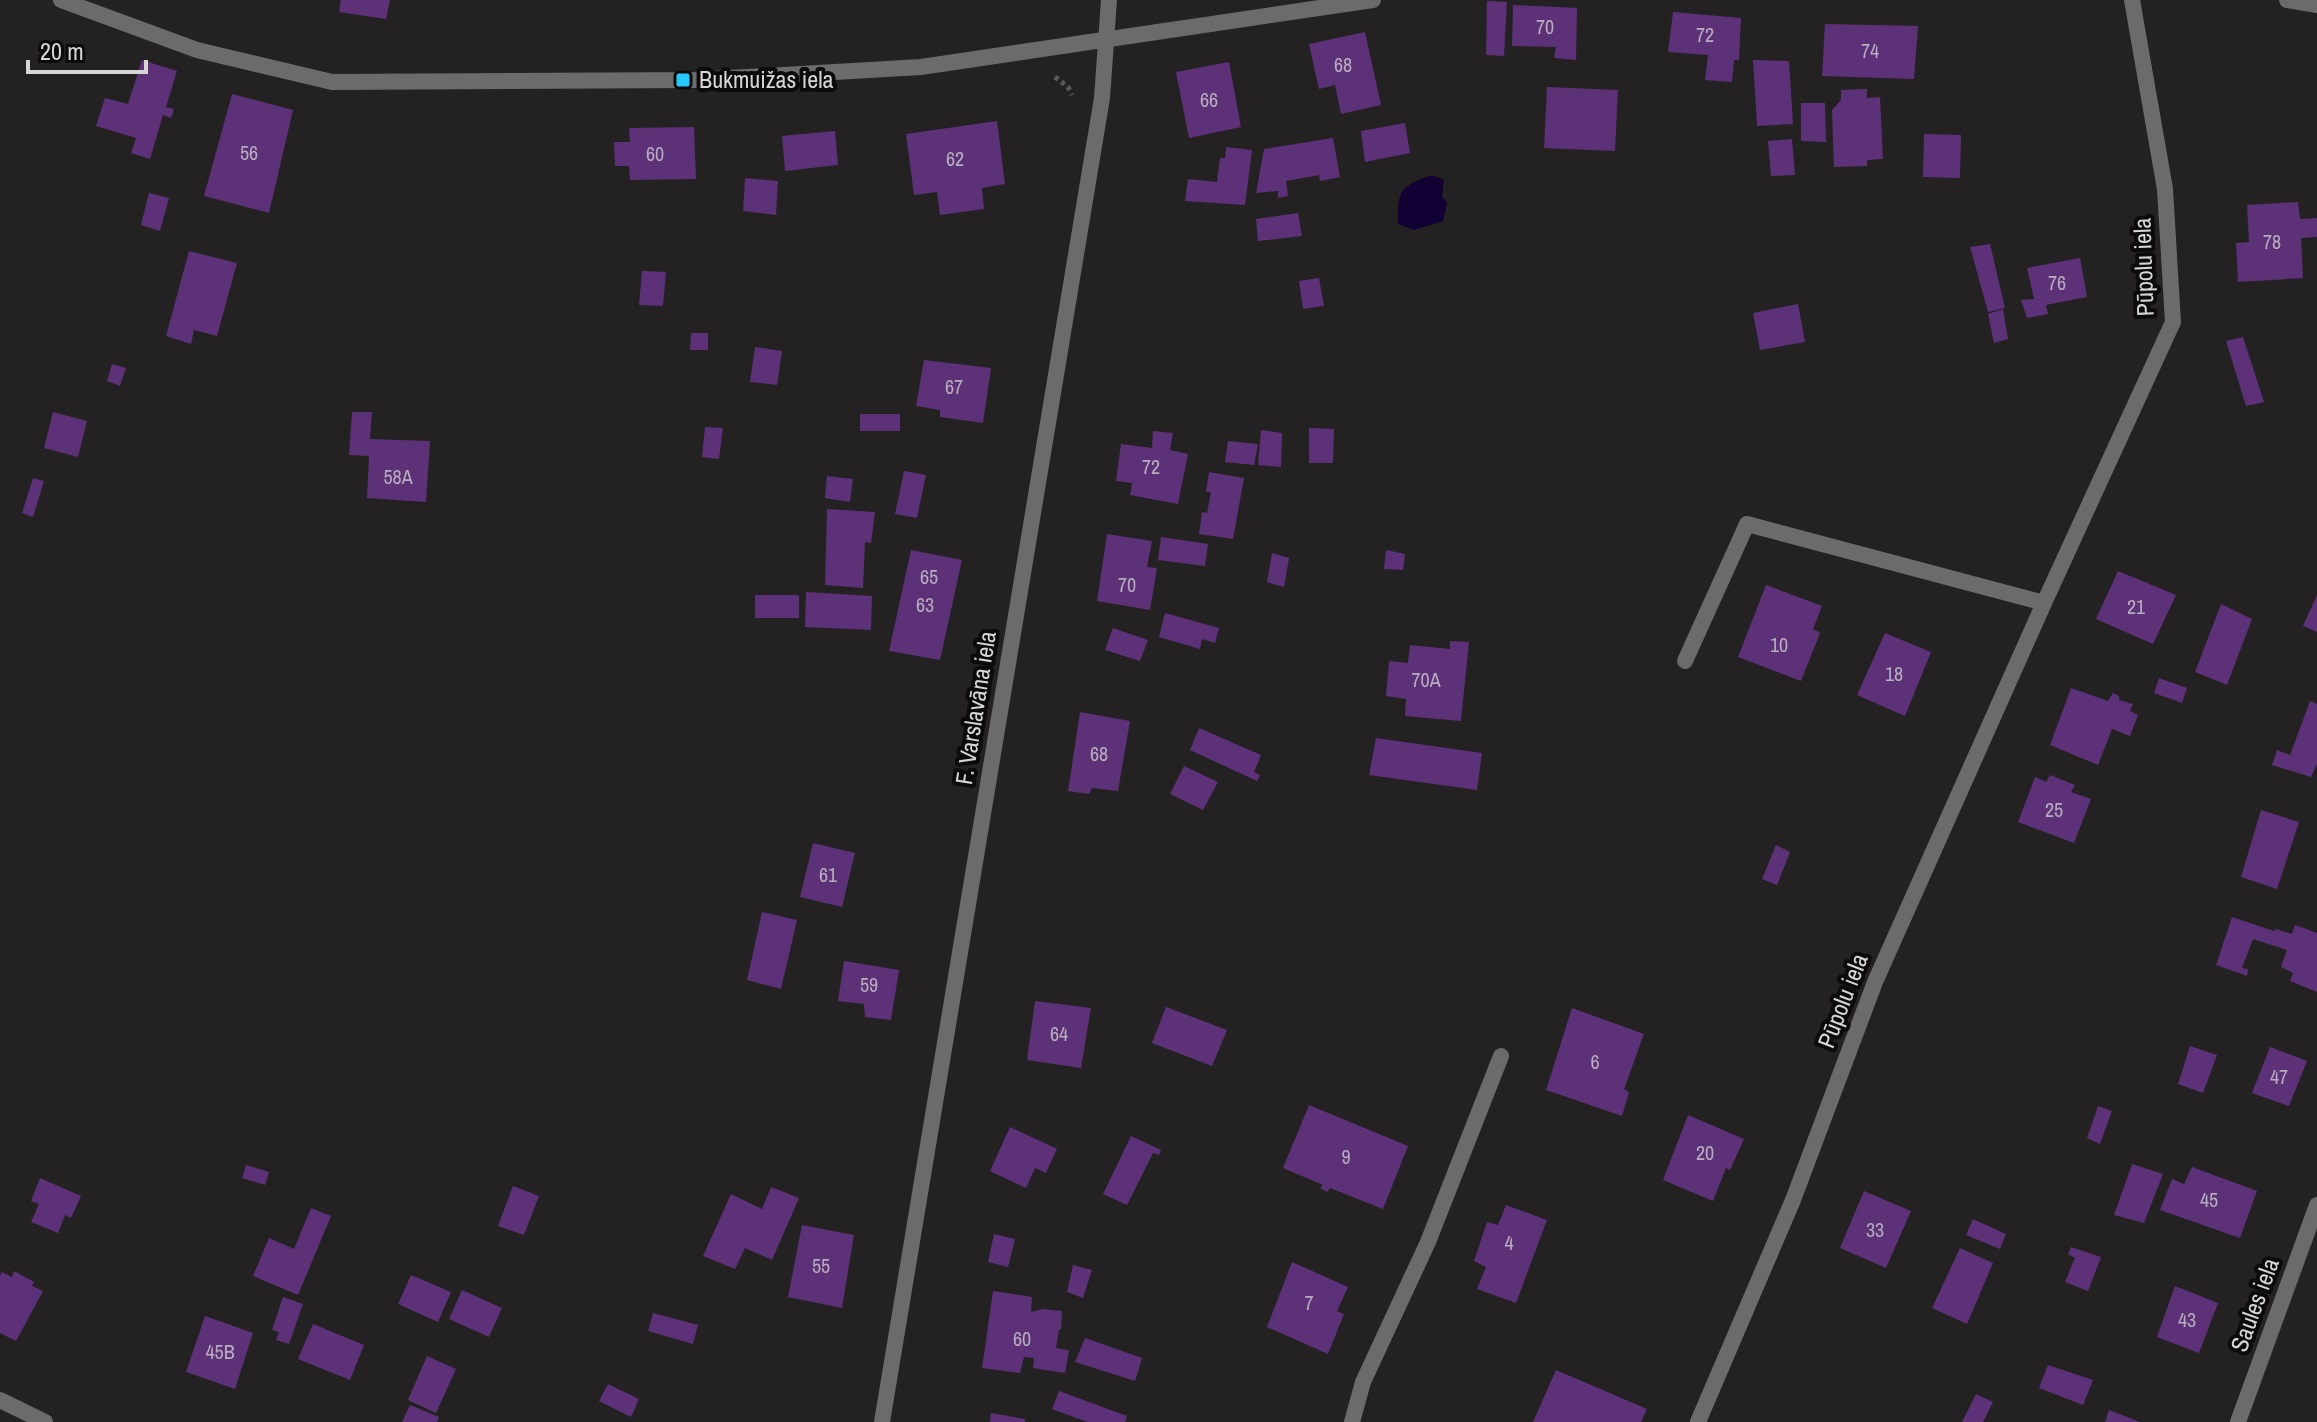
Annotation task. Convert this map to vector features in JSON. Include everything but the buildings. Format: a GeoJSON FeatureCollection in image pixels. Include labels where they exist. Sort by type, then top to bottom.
{"type":"FeatureCollection","features":[{"type":"Feature","properties":{"kind":"street"},"geometry":{"type":"LineString","coordinates":[[61,0],[197,50],[332,82],[695,80],[921,67],[1373,0]]}},
{"type":"Feature","properties":{"kind":"street","name":"F. Varslavāna iela"},"geometry":{"type":"LineString","coordinates":[[882,1422],[1102,98],[1109,0]]}},
{"type":"Feature","properties":{"kind":"street","name":"Pūpolu iela"},"geometry":{"type":"LineString","coordinates":[[1698,1422],[1793,1200],[1875,982],[2173,322],[2165,189],[2132,0]]}},
{"type":"Feature","properties":{"kind":"street"},"geometry":{"type":"LineString","coordinates":[[2287,0],[2317,5]]}},
{"type":"Feature","properties":{"kind":"street"},"geometry":{"type":"LineString","coordinates":[[1685,661],[1747,524],[2044,603]]}},
{"type":"Feature","properties":{"kind":"street"},"geometry":{"type":"LineString","coordinates":[[1352,1422],[1363,1382],[1428,1242],[1501,1056]]}},
{"type":"Feature","properties":{"kind":"street","name":"Saules iela"},"geometry":{"type":"LineString","coordinates":[[2238,1422],[2317,1205]]}},
{"type":"Feature","properties":{"kind":"street"},"geometry":{"type":"LineString","coordinates":[[0,1400],[45,1422]]}},
{"type":"Feature","properties":{"kind":"shaded area"},"geometry":{"type":"Polygon","coordinates":[[[1432,175],[1444,180],[1442,197],[1447,203],[1443,221],[1414,230],[1398,224],[1403,191],[1407,186],[1432,175]]]}},
{"type":"Feature","properties":{"kind":"place","name":"Bukmuižas iela"},"geometry":{"type":"Point","coordinates":[683,80]}}]}
